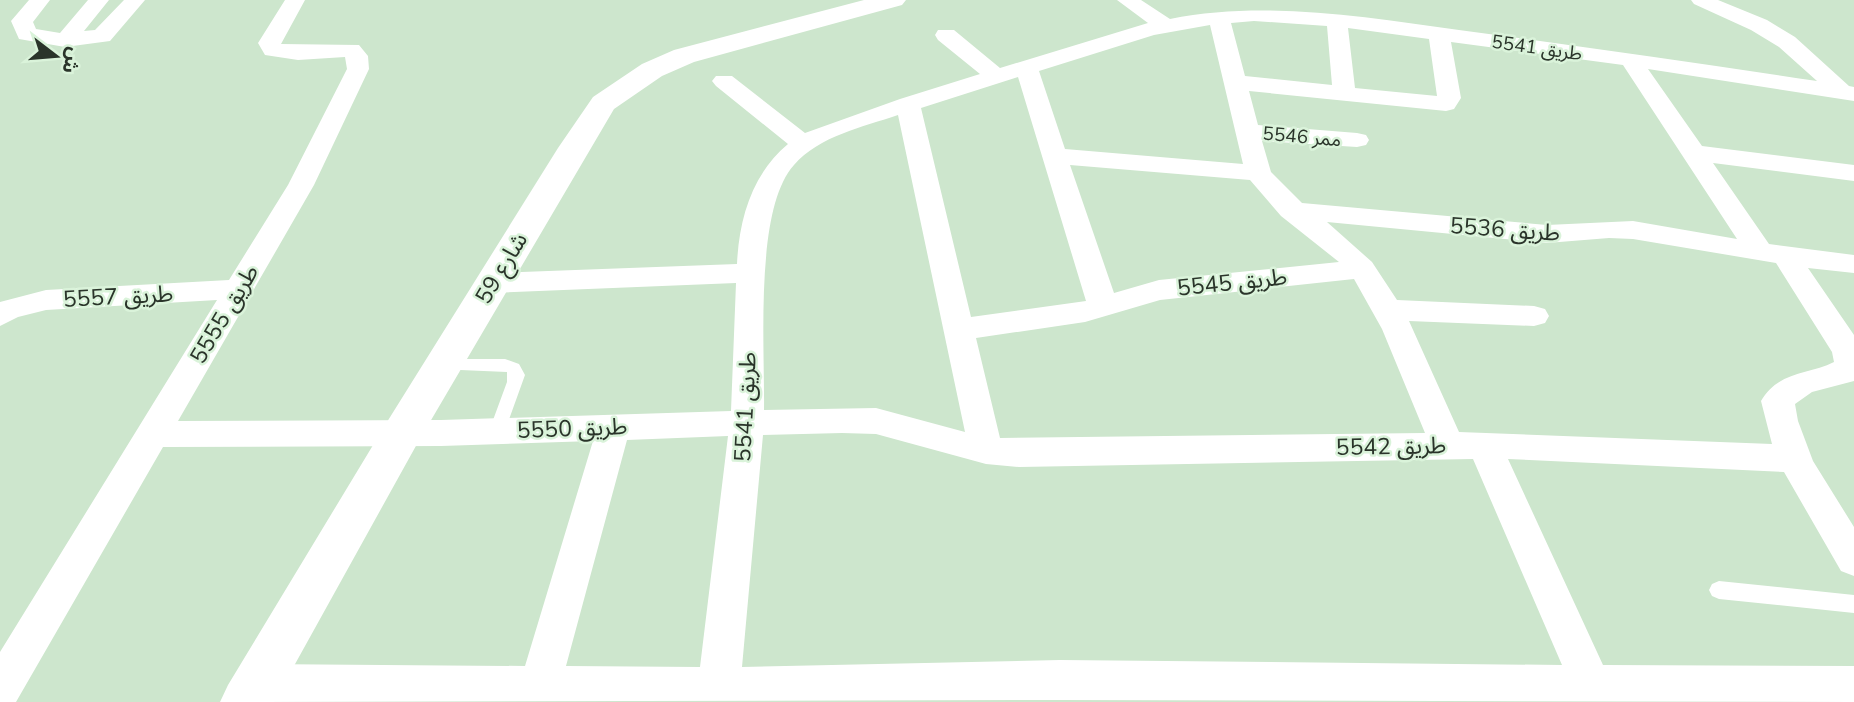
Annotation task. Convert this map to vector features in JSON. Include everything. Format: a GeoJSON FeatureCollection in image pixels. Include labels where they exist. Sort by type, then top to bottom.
{"type":"FeatureCollection","features":[{"type":"Feature","properties":{"kind":"street"},"geometry":{"type":"LineString","coordinates":[[40,0],[22,21],[27,34],[65,40],[102,36],[135,0]]}},
{"type":"Feature","properties":{"kind":"street"},"geometry":{"type":"LineString","coordinates":[[65,40],[99,0]]}},
{"type":"Feature","properties":{"kind":"street","name":"طريق 5555"},"geometry":{"type":"LineString","coordinates":[[0,690],[301,186],[358,69],[357,56],[351,50],[298,53],[273,50],[269,43],[295,0]]}},
{"type":"Feature","properties":{"kind":"street","name":"شارع 59"},"geometry":{"type":"LineString","coordinates":[[251,693],[402,433],[603,103],[624,86],[652,70],[684,57],[893,0]]}},
{"type":"Feature","properties":{"kind":"street"},"geometry":{"type":"LineString","coordinates":[[1127,0],[1165,25]]}},
{"type":"Feature","properties":{"kind":"street"},"geometry":{"type":"LineString","coordinates":[[1701,0],[1759,25],[1787,42],[1848,93]]}},
{"type":"Feature","properties":{"kind":"street","name":"طريق 5541"},"geometry":{"type":"LineString","coordinates":[[719,687],[747,422],[752,239],[765,188],[784,160],[803,144],[826,132],[996,76],[1165,25],[1219,17],[1289,15],[1337,20],[1630,59],[1848,93]]}},
{"type":"Feature","properties":{"kind":"street"},"geometry":{"type":"LineString","coordinates":[[1219,17],[1258,173],[1270,190],[1333,240],[1362,268],[1466,445],[1591,685]]}},
{"type":"Feature","properties":{"kind":"street"},"geometry":{"type":"LineString","coordinates":[[1337,20],[1344,94]]}},
{"type":"Feature","properties":{"kind":"street"},"geometry":{"type":"LineString","coordinates":[[1234,82],[1446,104],[1449,98],[1439,34]]}},
{"type":"Feature","properties":{"kind":"street"},"geometry":{"type":"LineString","coordinates":[[946,35],[996,76]]}},
{"type":"Feature","properties":{"kind":"street"},"geometry":{"type":"LineString","coordinates":[[1630,59],[1694,153],[1848,351],[1850,363],[1844,372],[1807,380],[1789,388],[1778,401],[1779,419],[1795,459],[1854,560]]}},
{"type":"Feature","properties":{"kind":"street"},"geometry":{"type":"LineString","coordinates":[[1026,67],[1104,306]]}},
{"type":"Feature","properties":{"kind":"street"},"geometry":{"type":"LineString","coordinates":[[724,81],[803,144]]}},
{"type":"Feature","properties":{"kind":"street"},"geometry":{"type":"LineString","coordinates":[[908,104],[985,451]]}},
{"type":"Feature","properties":{"kind":"street","name":"ممر 5546"},"geometry":{"type":"LineString","coordinates":[[1247,132],[1357,140]]}},
{"type":"Feature","properties":{"kind":"street"},"geometry":{"type":"LineString","coordinates":[[1694,153],[1854,173]]}},
{"type":"Feature","properties":{"kind":"street"},"geometry":{"type":"LineString","coordinates":[[1054,156],[1258,173]]}},
{"type":"Feature","properties":{"kind":"street","name":"طريق 5536"},"geometry":{"type":"LineString","coordinates":[[1291,209],[1547,234],[1609,229],[1633,230],[1773,254],[1854,264]]}},
{"type":"Feature","properties":{"kind":"street","name":"طريق 5545"},"geometry":{"type":"LineString","coordinates":[[958,330],[1064,316],[1159,290],[1362,268]]}},
{"type":"Feature","properties":{"kind":"street"},"geometry":{"type":"LineString","coordinates":[[492,283],[751,273]]}},
{"type":"Feature","properties":{"kind":"street","name":"طريق 5557"},"geometry":{"type":"LineString","coordinates":[[0,316],[9,310],[47,300],[238,289]]}},
{"type":"Feature","properties":{"kind":"street"},"geometry":{"type":"LineString","coordinates":[[1388,310],[1534,316]]}},
{"type":"Feature","properties":{"kind":"street","name":"طريق 5550"},"geometry":{"type":"LineString","coordinates":[[153,434],[402,433],[747,422],[876,421],[985,451]]}},
{"type":"Feature","properties":{"kind":"street"},"geometry":{"type":"LineString","coordinates":[[537,694],[614,427]]}},
{"type":"Feature","properties":{"kind":"street","name":"طريق 5542"},"geometry":{"type":"LineString","coordinates":[[985,451],[1466,445],[1795,459]]}},
{"type":"Feature","properties":{"kind":"street"},"geometry":{"type":"LineString","coordinates":[[251,693],[537,694],[719,687],[806,694],[1062,691],[1474,693],[1591,685],[1680,693],[1854,686]]}},
{"type":"Feature","properties":{"kind":"lane"},"geometry":{"type":"LineString","coordinates":[[443,365],[505,365],[513,368],[517,375],[497,431]]}},
{"type":"Feature","properties":{"kind":"lane"},"geometry":{"type":"LineString","coordinates":[[1720,590],[1854,604]]}}]}
